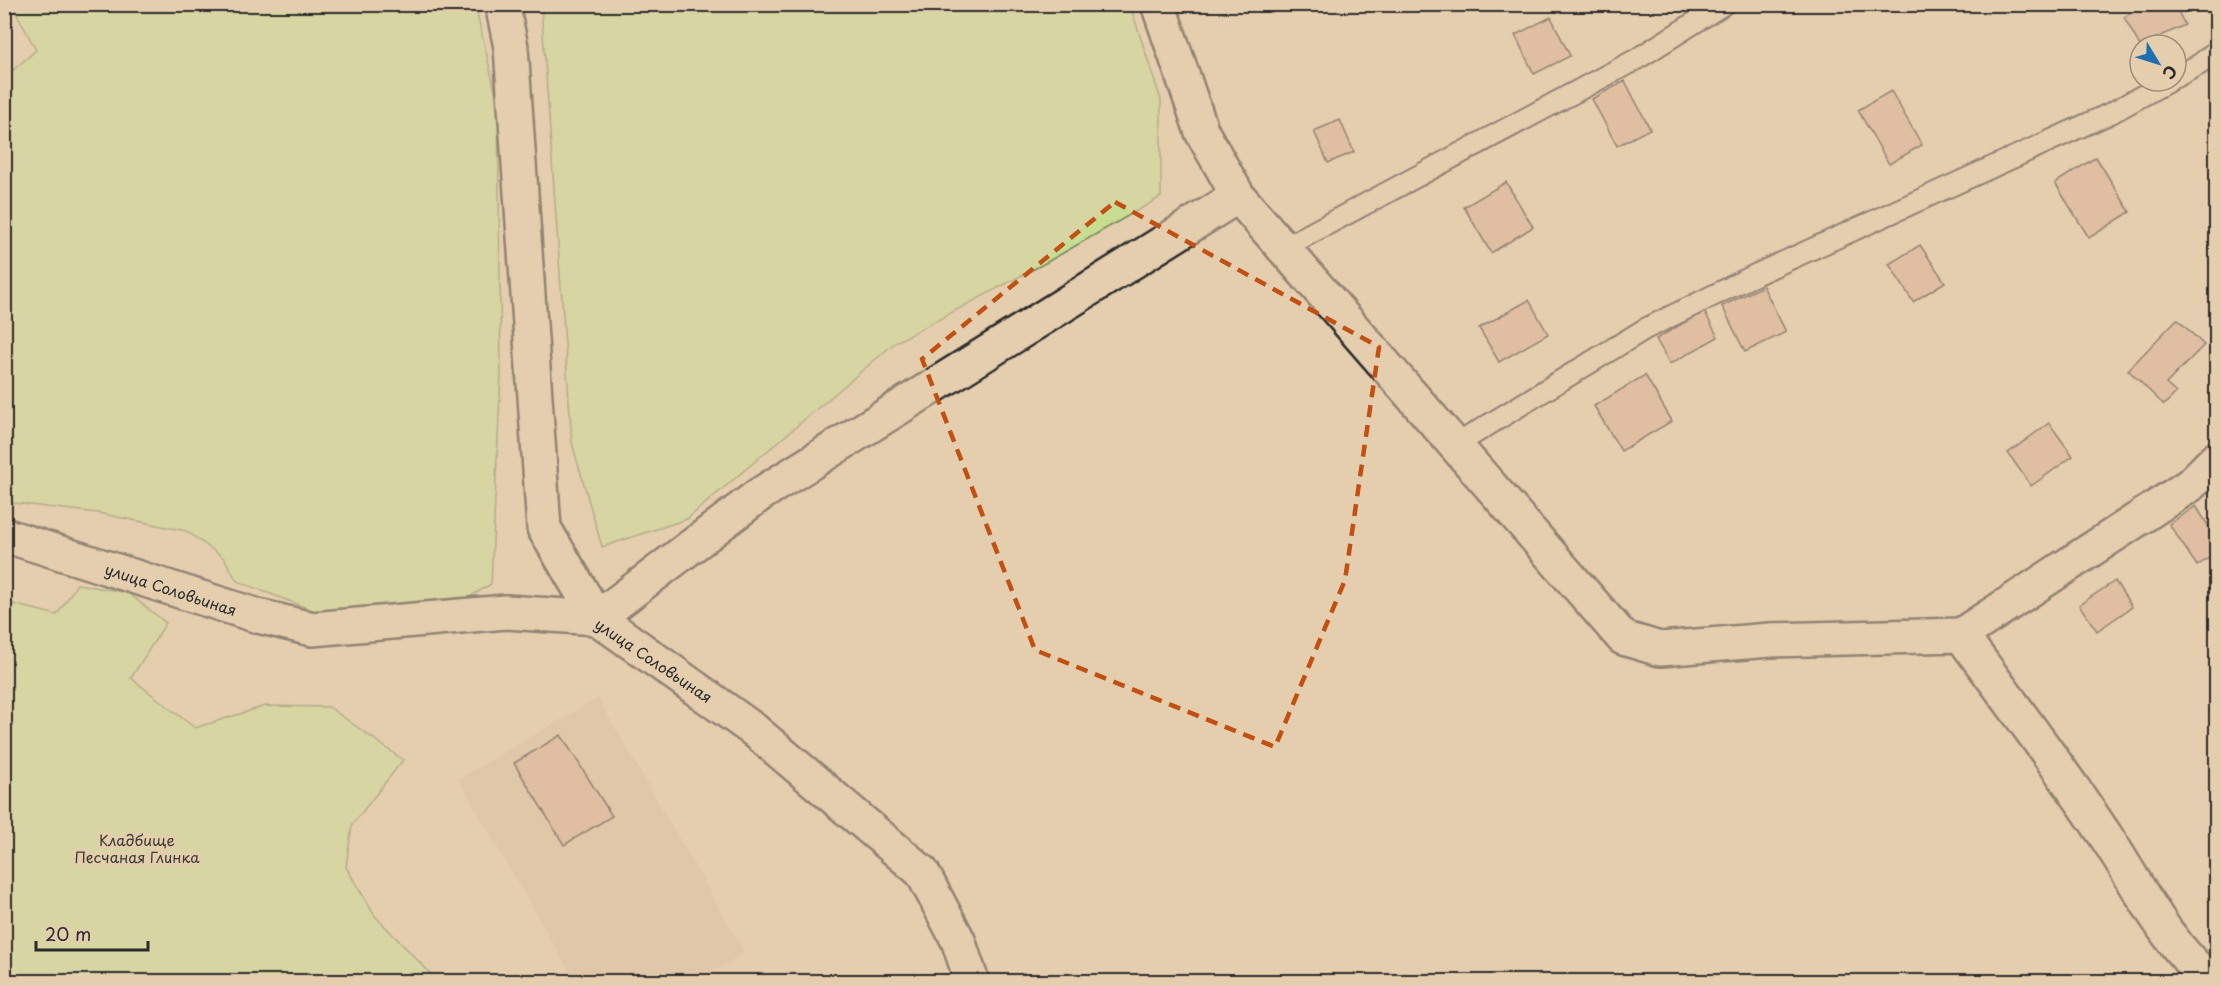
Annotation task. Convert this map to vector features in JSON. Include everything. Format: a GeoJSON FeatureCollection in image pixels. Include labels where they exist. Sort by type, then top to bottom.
{"type":"FeatureCollection","features":[{"type":"Feature","properties":{"kind":"street"},"geometry":{"type":"LineString","coordinates":[[502,4],[512,47],[544,528],[597,618],[759,495],[1238,196]]}},
{"type":"Feature","properties":{"kind":"street"},"geometry":{"type":"LineString","coordinates":[[1158,4],[1202,132],[1238,196],[1623,638],[1660,650],[1770,640],[1961,635],[2190,485],[2217,459]]}},
{"type":"Feature","properties":{"kind":"street","name":"улица Соловьиная"},"geometry":{"type":"LineString","coordinates":[[4,536],[258,616],[312,629],[506,612],[597,618],[754,730],[922,872],[958,939],[972,981]]}},
{"type":"Feature","properties":{"kind":"street"},"geometry":{"type":"LineString","coordinates":[[1961,635],[2061,769],[2170,937],[2212,981]]}},
{"type":"Feature","properties":{"kind":"lane"},"geometry":{"type":"LineString","coordinates":[[1283,248],[1637,59],[1724,4]]}},
{"type":"Feature","properties":{"kind":"lane"},"geometry":{"type":"LineString","coordinates":[[2188,70],[2217,51]]}},
{"type":"Feature","properties":{"kind":"lane"},"geometry":{"type":"LineString","coordinates":[[1454,446],[1645,329],[1768,269],[2111,113],[2147,93]]}},
{"type":"Feature","properties":{"kind":"highlighted area"},"geometry":{"type":"Polygon","coordinates":[[[1115,202],[1379,347],[1345,580],[1275,747],[1035,650],[922,359],[1115,202]]]}},
{"type":"Feature","properties":{"kind":"shaded area"},"geometry":{"type":"Polygon","coordinates":[[[598,698],[745,953],[696,981],[575,981],[458,779],[598,698]]]}},
{"type":"Feature","properties":{"kind":"green space"},"geometry":{"type":"Polygon","coordinates":[[[117,4],[118,7],[131,4],[475,5],[498,103],[501,375],[491,584],[458,604],[328,616],[237,581],[224,558],[186,531],[98,513],[5,502],[4,78],[36,50],[12,5],[117,4]]]}},
{"type":"Feature","properties":{"kind":"green space"},"geometry":{"type":"Polygon","coordinates":[[[541,5],[1130,5],[1161,100],[1161,197],[1049,261],[896,342],[687,519],[602,547],[572,443],[541,5]]]}},
{"type":"Feature","properties":{"kind":"green space","name":"Кладбище Песчаная Глинка"},"geometry":{"type":"Polygon","coordinates":[[[77,584],[128,593],[166,623],[131,678],[195,728],[265,706],[329,707],[403,760],[352,825],[346,867],[375,916],[432,975],[448,981],[5,981],[5,602],[57,615],[77,584]]]}},
{"type":"Feature","properties":{"kind":"building"},"geometry":{"type":"Polygon","coordinates":[[[2148,4],[2174,4],[2185,25],[2168,33],[2133,33],[2124,17],[2148,4]]]}},
{"type":"Feature","properties":{"kind":"building"},"geometry":{"type":"Polygon","coordinates":[[[1551,17],[1570,56],[1534,74],[1515,35],[1551,17]]]}},
{"type":"Feature","properties":{"kind":"building"},"geometry":{"type":"Polygon","coordinates":[[[1625,81],[1650,129],[1617,146],[1592,99],[1625,81]]]}},
{"type":"Feature","properties":{"kind":"building"},"geometry":{"type":"Polygon","coordinates":[[[1891,91],[1922,145],[1889,164],[1858,110],[1891,91]]]}},
{"type":"Feature","properties":{"kind":"building"},"geometry":{"type":"Polygon","coordinates":[[[1340,120],[1354,152],[1328,163],[1314,131],[1340,120]]]}},
{"type":"Feature","properties":{"kind":"building"},"geometry":{"type":"Polygon","coordinates":[[[2096,157],[2130,212],[2089,238],[2055,183],[2096,157]]]}},
{"type":"Feature","properties":{"kind":"building"},"geometry":{"type":"Polygon","coordinates":[[[1506,182],[1533,227],[1491,253],[1464,207],[1506,182]]]}},
{"type":"Feature","properties":{"kind":"building"},"geometry":{"type":"Polygon","coordinates":[[[1920,245],[1945,282],[1913,302],[1889,264],[1920,245]]]}},
{"type":"Feature","properties":{"kind":"building"},"geometry":{"type":"Polygon","coordinates":[[[1763,286],[1786,332],[1745,352],[1722,306],[1763,286]]]}},
{"type":"Feature","properties":{"kind":"building"},"geometry":{"type":"Polygon","coordinates":[[[1529,300],[1548,334],[1499,362],[1479,328],[1529,300]]]}},
{"type":"Feature","properties":{"kind":"building"},"geometry":{"type":"Polygon","coordinates":[[[1704,311],[1718,337],[1670,364],[1656,339],[1704,311]]]}},
{"type":"Feature","properties":{"kind":"building"},"geometry":{"type":"Polygon","coordinates":[[[2177,319],[2204,345],[2166,384],[2176,393],[2164,405],[2128,370],[2177,319]]]}},
{"type":"Feature","properties":{"kind":"building"},"geometry":{"type":"Polygon","coordinates":[[[1645,375],[1672,421],[1621,451],[1594,406],[1645,375]]]}},
{"type":"Feature","properties":{"kind":"building"},"geometry":{"type":"Polygon","coordinates":[[[2049,423],[2073,456],[2031,486],[2008,453],[2049,423]]]}},
{"type":"Feature","properties":{"kind":"building"},"geometry":{"type":"Polygon","coordinates":[[[2196,506],[2216,538],[2216,553],[2197,566],[2169,524],[2196,506]]]}},
{"type":"Feature","properties":{"kind":"building"},"geometry":{"type":"Polygon","coordinates":[[[2115,581],[2132,607],[2097,631],[2079,605],[2115,581]]]}},
{"type":"Feature","properties":{"kind":"building"},"geometry":{"type":"Polygon","coordinates":[[[561,735],[612,816],[564,845],[514,763],[561,735]]]}}]}
